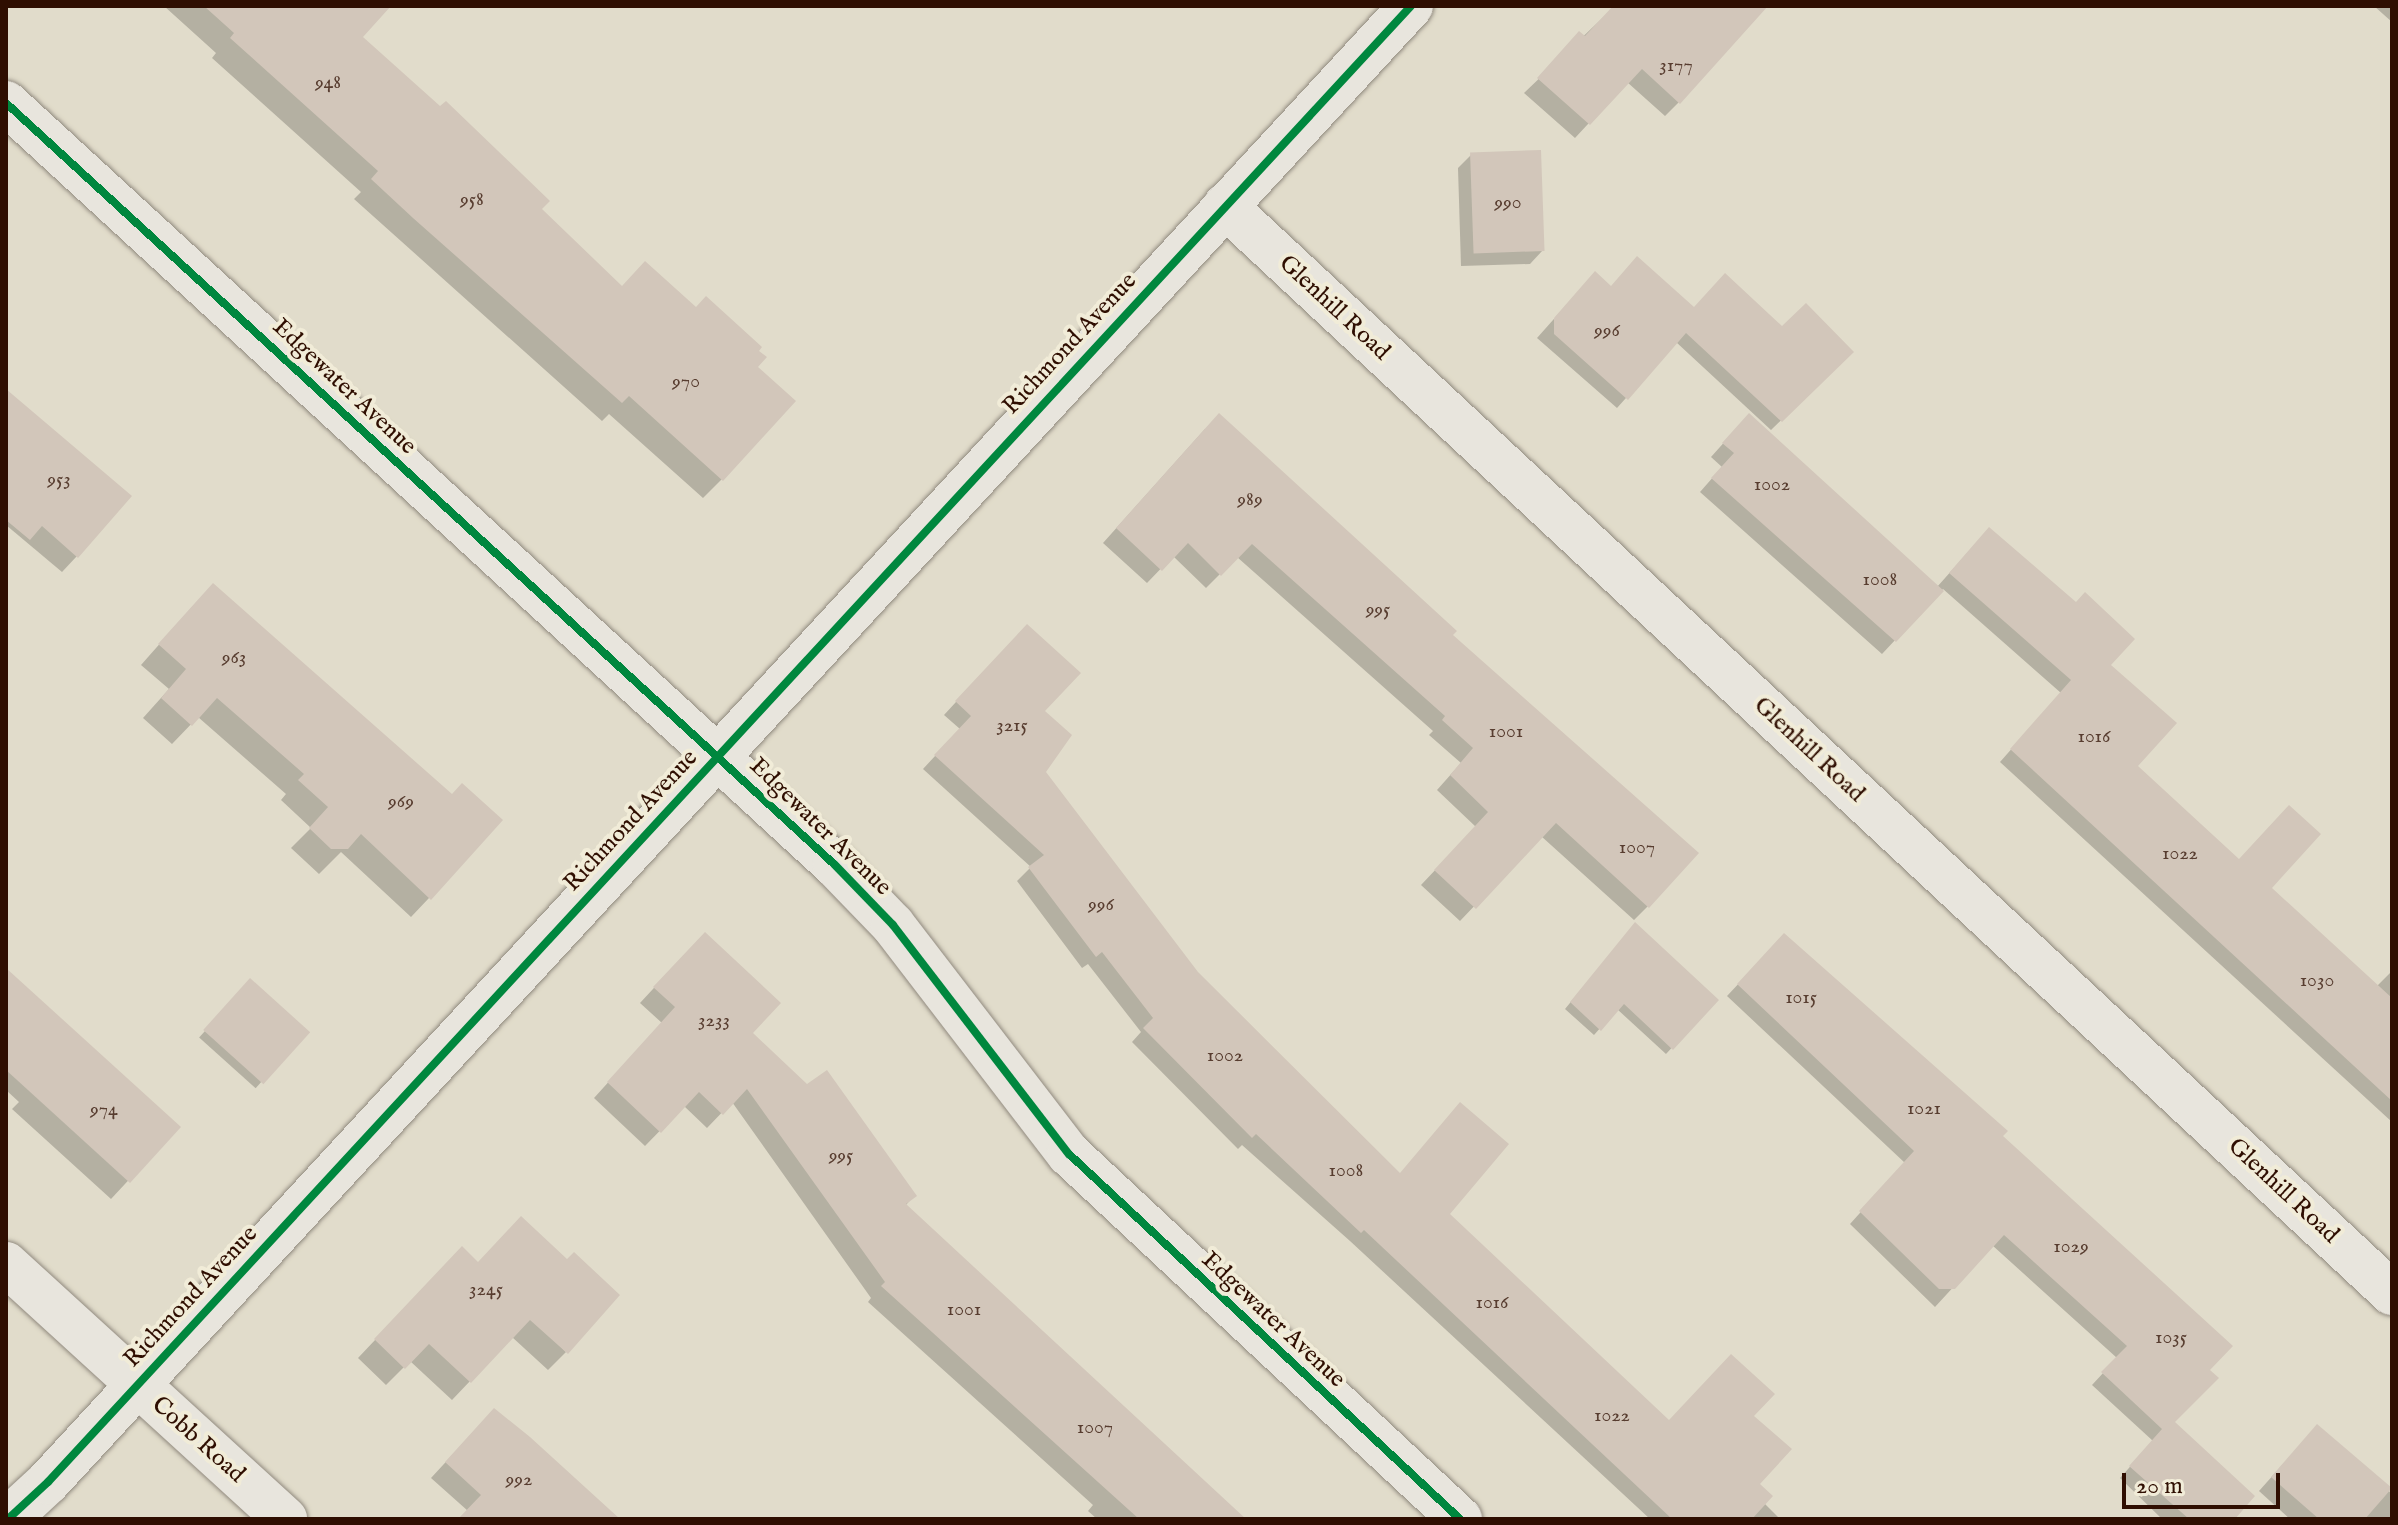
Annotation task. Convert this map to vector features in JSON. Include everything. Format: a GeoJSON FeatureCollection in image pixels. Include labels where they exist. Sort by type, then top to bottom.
{"type":"FeatureCollection","features":[{"type":"Feature","properties":{"kind":"street","name":"Richmond Avenue"},"geometry":{"type":"LineString","coordinates":[[8,1519],[137,1384],[1411,6]]}},
{"type":"Feature","properties":{"kind":"street","name":"Edgewater Avenue"},"geometry":{"type":"LineString","coordinates":[[6,103],[718,756],[893,925],[1069,1154],[1460,1519]]}},
{"type":"Feature","properties":{"kind":"street","name":"Glenhill Road"},"geometry":{"type":"LineString","coordinates":[[1225,206],[2392,1293]]}},
{"type":"Feature","properties":{"kind":"street","name":"Cobb Road"},"geometry":{"type":"LineString","coordinates":[[6,1264],[285,1519]]}},
{"type":"Feature","properties":{"kind":"building"},"geometry":{"type":"Polygon","coordinates":[[[204,6],[391,6],[363,37],[440,106],[446,101],[550,201],[542,209],[622,286],[645,261],[696,307],[706,296],[762,347],[759,351],[767,357],[758,367],[796,401],[723,481],[629,396],[622,403],[413,218],[371,179],[378,171],[230,38],[234,33],[204,6]]]}},
{"type":"Feature","properties":{"kind":"building"},"geometry":{"type":"Polygon","coordinates":[[[1613,6],[1768,6],[1680,104],[1642,69],[1590,125],[1537,78],[1579,31],[1585,36],[1613,6]]]}},
{"type":"Feature","properties":{"kind":"building"},"geometry":{"type":"Polygon","coordinates":[[[1541,150],[1545,251],[1474,253],[1470,152],[1541,150]]]}},
{"type":"Feature","properties":{"kind":"building"},"geometry":{"type":"Polygon","coordinates":[[[1637,256],[1694,307],[1725,273],[1782,326],[1806,303],[1854,352],[1782,422],[1686,333],[1628,400],[1554,334],[1554,318],[1595,271],[1611,286],[1637,256]]]}},
{"type":"Feature","properties":{"kind":"building"},"geometry":{"type":"Polygon","coordinates":[[[6,389],[132,496],[78,558],[42,526],[30,540],[6,520],[6,389]]]}},
{"type":"Feature","properties":{"kind":"building"},"geometry":{"type":"Polygon","coordinates":[[[1219,413],[1457,631],[1453,635],[1699,853],[1649,908],[1556,823],[1476,909],[1434,870],[1488,812],[1450,775],[1473,748],[1442,720],[1445,716],[1252,544],[1221,576],[1188,543],[1162,571],[1116,528],[1219,413]]]}},
{"type":"Feature","properties":{"kind":"building"},"geometry":{"type":"Polygon","coordinates":[[[1749,413],[1944,591],[1896,642],[1711,478],[1734,453],[1722,443],[1749,413]]]}},
{"type":"Feature","properties":{"kind":"building"},"geometry":{"type":"Polygon","coordinates":[[[1989,527],[2076,602],[2085,592],[2135,639],[2111,665],[2177,723],[2138,766],[2239,859],[2289,805],[2321,834],[2272,888],[2392,998],[2392,1101],[2010,749],[2071,680],[1949,573],[1989,527]]]}},
{"type":"Feature","properties":{"kind":"building"},"geometry":{"type":"Polygon","coordinates":[[[213,583],[452,794],[462,783],[503,820],[431,900],[361,834],[348,849],[331,849],[309,828],[328,807],[298,780],[304,774],[217,698],[192,726],[161,698],[186,669],[158,644],[213,583]]]}},
{"type":"Feature","properties":{"kind":"building"},"geometry":{"type":"Polygon","coordinates":[[[1027,624],[1081,673],[1045,711],[1072,735],[1046,772],[1198,972],[1400,1173],[1460,1102],[1509,1144],[1450,1214],[1669,1420],[1731,1354],[1775,1394],[1754,1416],[1792,1449],[1760,1484],[1773,1496],[1752,1519],[1672,1519],[1364,1230],[1361,1233],[1256,1134],[1252,1138],[1143,1028],[1153,1018],[1102,952],[1096,957],[1028,867],[1044,855],[934,755],[971,716],[955,701],[1027,624]]]}},
{"type":"Feature","properties":{"kind":"building"},"geometry":{"type":"Polygon","coordinates":[[[1635,922],[1719,1000],[1673,1050],[1624,1004],[1601,1031],[1570,1002],[1635,922]]]}},
{"type":"Feature","properties":{"kind":"building"},"geometry":{"type":"Polygon","coordinates":[[[705,932],[781,1003],[753,1033],[807,1084],[827,1070],[917,1196],[906,1204],[1246,1519],[1139,1519],[881,1286],[885,1282],[747,1089],[723,1115],[699,1092],[661,1133],[607,1082],[675,1007],[653,987],[705,932]]]}},
{"type":"Feature","properties":{"kind":"building"},"geometry":{"type":"Polygon","coordinates":[[[1784,933],[2008,1131],[2003,1136],[2233,1346],[2210,1370],[2219,1378],[2175,1422],[2255,1496],[2235,1519],[2189,1519],[2129,1466],[2162,1429],[2101,1372],[2127,1346],[2004,1235],[1955,1289],[1939,1289],[1859,1211],[1914,1151],[1737,984],[1784,933]]]}},
{"type":"Feature","properties":{"kind":"building"},"geometry":{"type":"Polygon","coordinates":[[[6,968],[181,1127],[130,1183],[6,1070],[6,968]]]}},
{"type":"Feature","properties":{"kind":"building"},"geometry":{"type":"Polygon","coordinates":[[[250,978],[310,1032],[263,1084],[203,1030],[250,978]]]}},
{"type":"Feature","properties":{"kind":"building"},"geometry":{"type":"Polygon","coordinates":[[[521,1216],[567,1259],[574,1252],[620,1295],[568,1354],[530,1320],[471,1383],[429,1344],[405,1369],[374,1339],[462,1246],[478,1262],[521,1216]]]}},
{"type":"Feature","properties":{"kind":"building"},"geometry":{"type":"Polygon","coordinates":[[[494,1408],[620,1519],[458,1519],[481,1495],[445,1462],[494,1408]]]}},
{"type":"Feature","properties":{"kind":"building"},"geometry":{"type":"Polygon","coordinates":[[[2317,1424],[2392,1488],[2365,1519],[2319,1519],[2271,1477],[2317,1424]]]}},
{"type":"Feature","properties":{"kind":"cycle path"},"geometry":{"type":"LineString","coordinates":[[8,1519],[48,1482],[1411,6]]}},
{"type":"Feature","properties":{"kind":"cycle path"},"geometry":{"type":"LineString","coordinates":[[6,103],[835,865],[893,925],[1069,1154],[1460,1519]]}}]}
